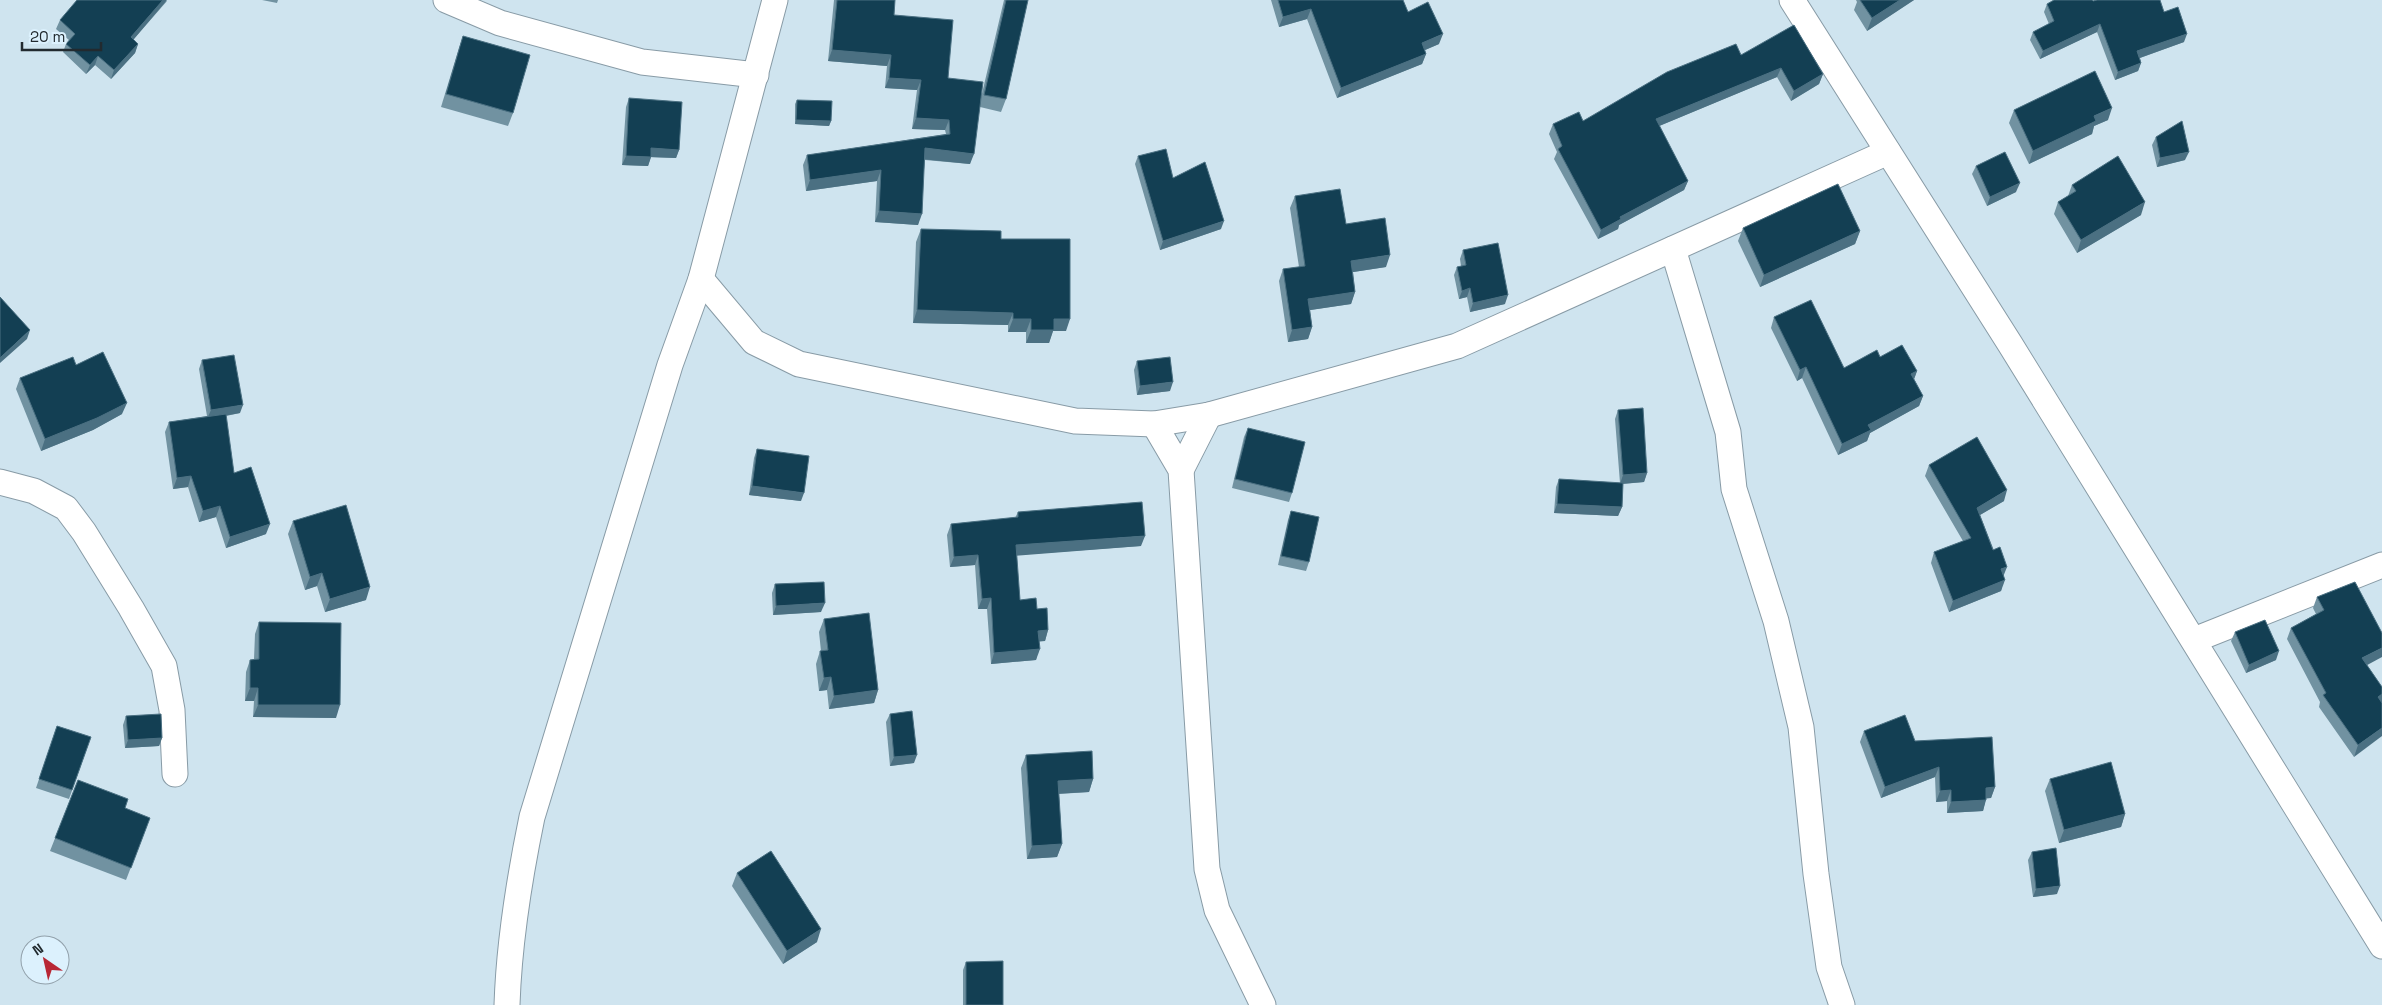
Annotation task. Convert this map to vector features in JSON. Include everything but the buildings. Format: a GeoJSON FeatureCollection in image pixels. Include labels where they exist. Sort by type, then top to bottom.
{"type":"FeatureCollection","features":[{"type":"Feature","properties":{"kind":"street"},"geometry":{"type":"LineString","coordinates":[[446,0],[500,23],[642,62],[756,75]]}},
{"type":"Feature","properties":{"kind":"street"},"geometry":{"type":"LineString","coordinates":[[507,1005],[508,959],[516,896],[532,817],[670,365],[701,279],[775,0]]}},
{"type":"Feature","properties":{"kind":"street"},"geometry":{"type":"LineString","coordinates":[[1792,0],[2194,640],[2382,946]]}},
{"type":"Feature","properties":{"kind":"street"},"geometry":{"type":"LineString","coordinates":[[701,279],[754,342],[799,364],[1075,420],[1154,424],[1209,415],[1457,346],[1888,152]]}},
{"type":"Feature","properties":{"kind":"street"},"geometry":{"type":"LineString","coordinates":[[1673,249],[1728,432],[1734,489],[1776,622],[1801,727],[1816,874],[1828,958],[1842,1005]]}},
{"type":"Feature","properties":{"kind":"street"},"geometry":{"type":"LineString","coordinates":[[1181,470],[1209,415]]}},
{"type":"Feature","properties":{"kind":"street"},"geometry":{"type":"LineString","coordinates":[[1154,424],[1181,470],[1207,868],[1216,910],[1263,1005]]}},
{"type":"Feature","properties":{"kind":"street"},"geometry":{"type":"LineString","coordinates":[[0,482],[34,491],[66,508],[84,532],[131,608],[164,666],[172,710],[175,774]]}},
{"type":"Feature","properties":{"kind":"street"},"geometry":{"type":"LineString","coordinates":[[2194,640],[2382,565]]}}]}
